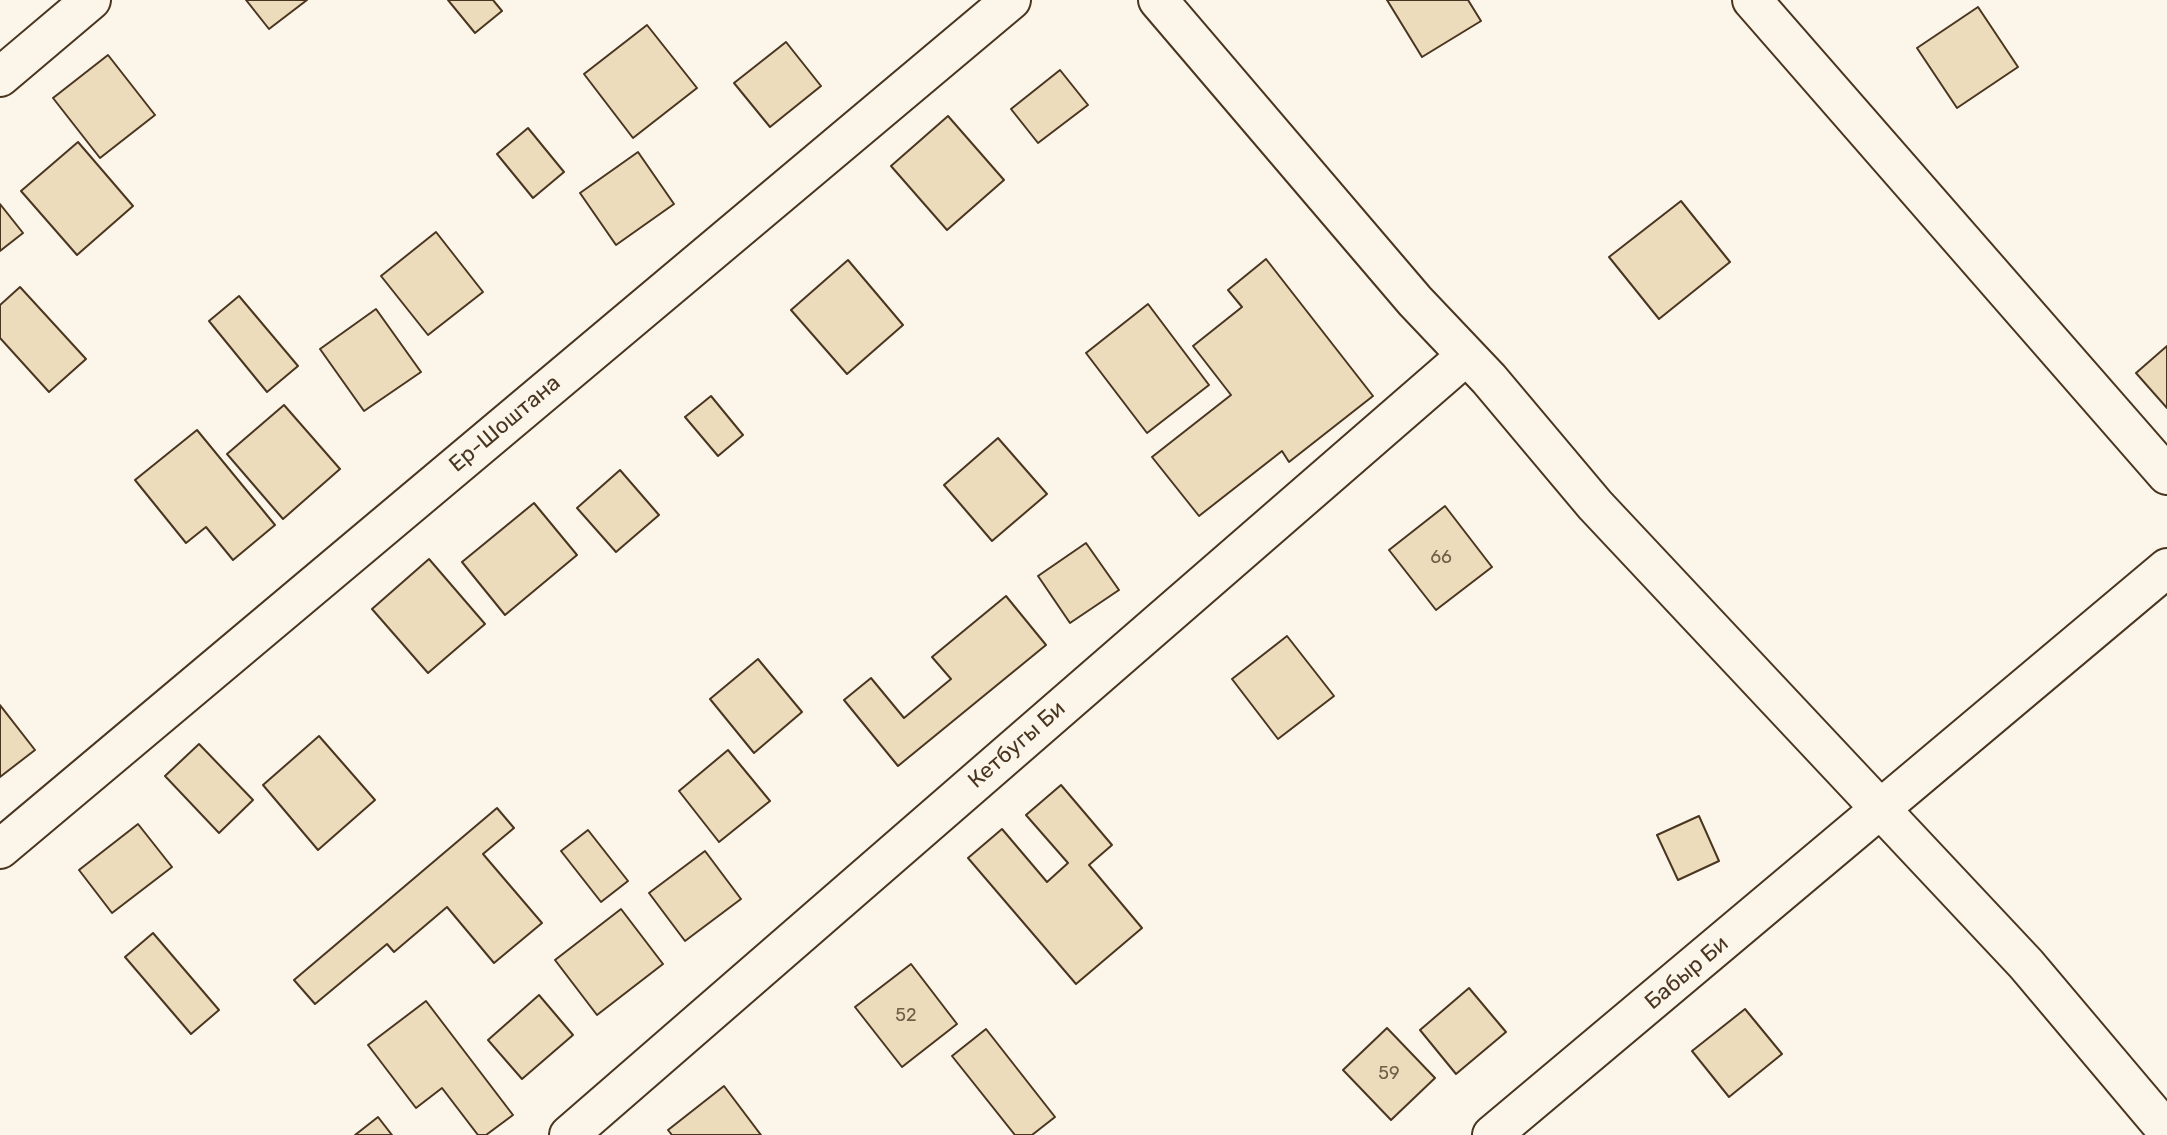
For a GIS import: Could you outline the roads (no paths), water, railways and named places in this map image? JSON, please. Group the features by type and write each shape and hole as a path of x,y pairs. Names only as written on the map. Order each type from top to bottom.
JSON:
{"street":[{"path":"0,77 91,0"},
{"name":"Ер-Шоштана","path":"0,849 1011,0"},
{"path":"1158,0 1415,301 1595,505 2026,964 2167,1131"},
{"path":"1752,0 2167,475"},
{"name":"Кетбугы Би","path":"569,1135 1466,356"},
{"name":"Бабыр Би","path":"1492,1135 2167,568"}]}
